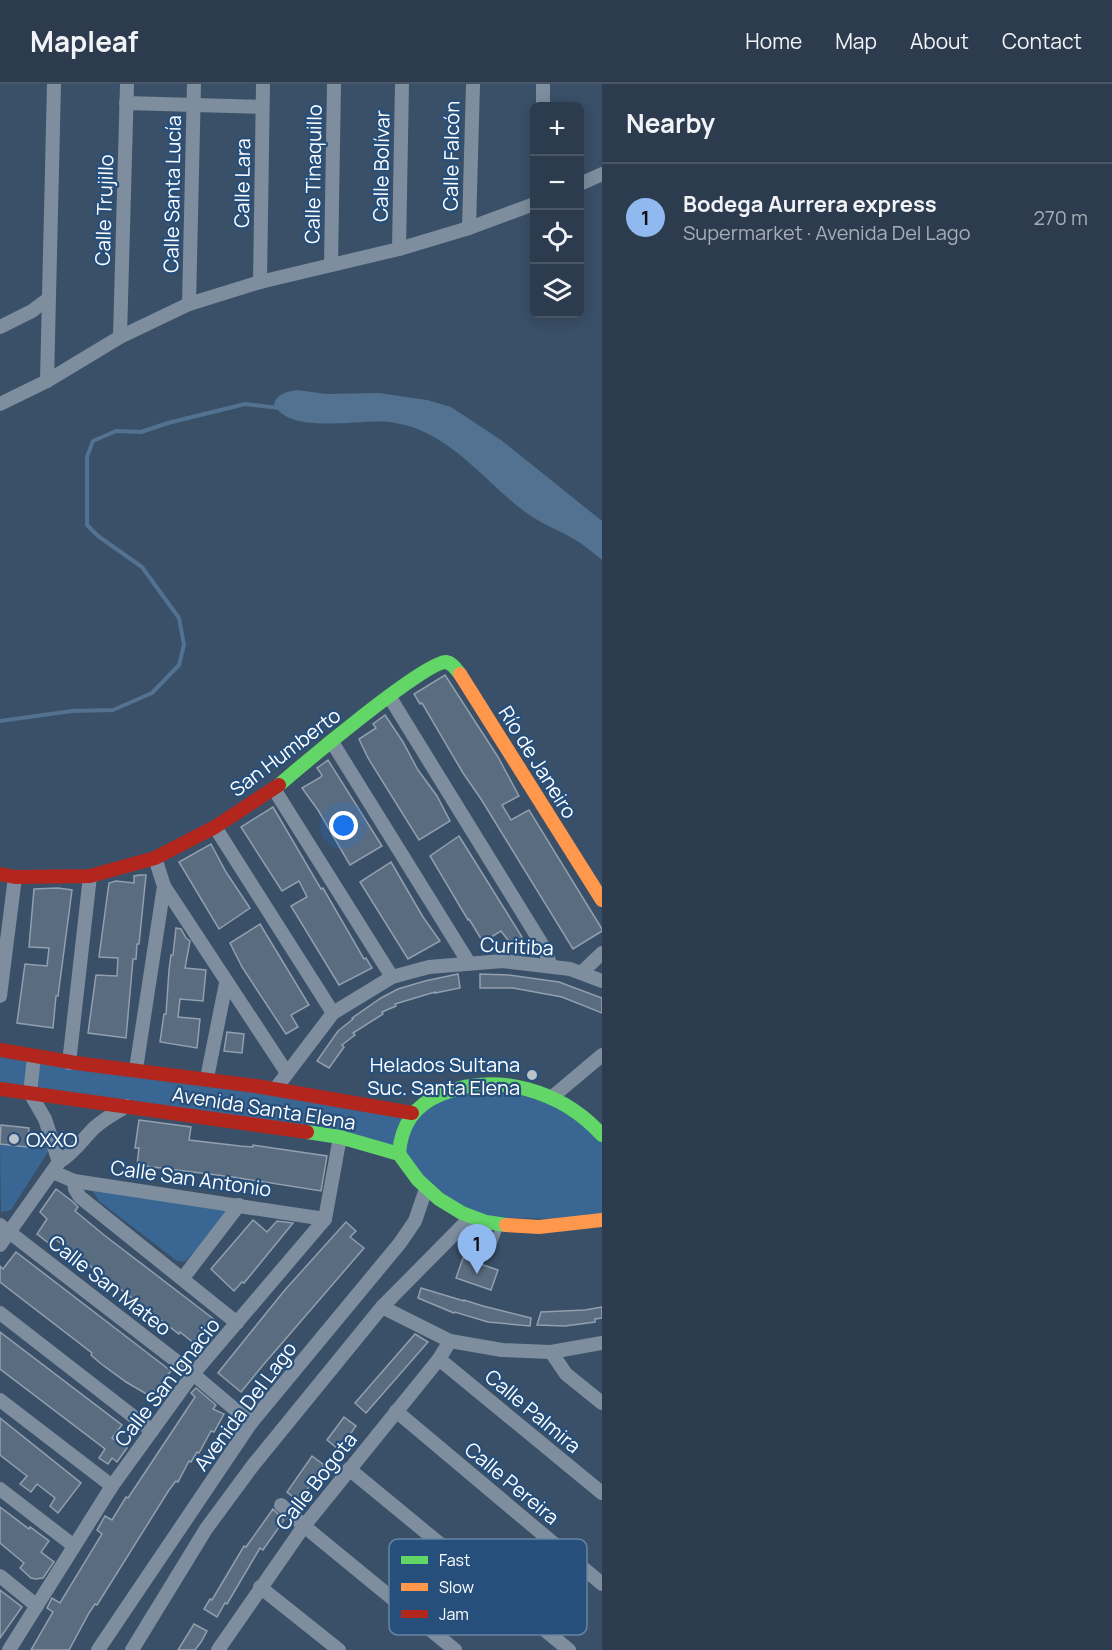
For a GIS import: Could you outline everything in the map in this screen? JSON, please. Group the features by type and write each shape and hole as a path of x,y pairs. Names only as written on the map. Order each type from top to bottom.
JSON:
{"street":[{"path":"47,381 54,84"},
{"name":"Calle Trujillo","path":"120,337 127,84"},
{"name":"Calle Santa Lucía","path":"189,304 194,84"},
{"name":"Calle Lara","path":"260,282 263,84"},
{"name":"Calle Tinaquillo","path":"331,265 334,84"},
{"name":"Calle Bolívar","path":"399,249 402,84"},
{"name":"Calle Falcón","path":"469,228 472,84"},
{"path":"543,84 543,102"},
{"path":"126,103 262,108"},
{"path":"584,182 602,174"},
{"path":"0,404 47,381 120,337 189,304 260,282 399,249 469,228 530,205"},
{"path":"0,327 32,311 48,299"},
{"name":"Río de Janeiro","path":"431,667 444,662 451,664 458,671 602,900"},
{"name":"San Humberto","path":"0,874 15,877 90,876 155,858 215,827 274,789 303,763 389,696 431,667"},
{"path":"389,696 543,945 551,966"},
{"path":"332,742 469,963"},
{"path":"274,789 392,977"},
{"path":"215,827 333,1013 276,1088"},
{"path":"155,858 164,886 287,1073"},
{"path":"69,1063 90,876"},
{"path":"0,996 15,877"},
{"path":"136,1069 164,886"},
{"path":"582,973 602,953"},
{"name":"Curitiba","path":"333,1013 392,977 429,967 503,961 551,966 582,973 602,981"},
{"path":"207,1078 226,983"},
{"name":"Avenida Santa Elena","path":"0,1050 69,1063 136,1069 276,1088 412,1113"},
{"path":"551,1098 602,1054"},
{"path":"34,1057 30,1093 45,1119 56,1167"},
{"path":"601,1131 581,1114 551,1098 527,1090 484,1084 441,1094 422,1103 412,1113 399,1139 399,1154 411,1173 448,1205 471,1218 515,1228 543,1228 601,1218"},
{"name":"Avenida Santa Elena","path":"0,1089 340,1137 399,1154"},
{"path":"0,1245 5,1228 56,1167 73,1153 93,1129 109,1116 127,1106"},
{"name":"Calle San Ignacio","path":"9,1650 112,1486 193,1374 325,1219 340,1137"},
{"name":"Calle San Antonio","path":"56,1167 74,1181 325,1219"},
{"path":"74,1181 75,1190 80,1197 237,1323"},
{"name":"Avenida Del Lago","path":"98,1650 251,1423 400,1243 415,1221 426,1188"},
{"path":"183,1278 238,1205"},
{"path":"132,1650 206,1529 303,1403 382,1307 471,1218"},
{"name":"Calle San Mateo","path":"5,1228 193,1374 251,1423"},
{"path":"382,1307 450,1341 502,1350 551,1352 602,1343"},
{"path":"0,1312 152,1431"},
{"name":"Calle Bogota","path":"221,1649 260,1587 303,1526 439,1359 450,1341"},
{"path":"551,1352 567,1374 602,1404"},
{"name":"Calle Palmira","path":"439,1359 602,1493"},
{"path":"283,1386 303,1403"},
{"path":"0,1401 112,1486"},
{"name":"Calle Pereira","path":"396,1411 548,1539"},
{"path":"349,1469 434,1539"},
{"path":"0,1489 74,1546"},
{"path":"281,1505 303,1526 389,1596"},
{"name":"Calle Pereira","path":"587,1571 602,1584"},
{"path":"0,1576 37,1606"},
{"path":"260,1587 339,1650"},
{"path":"437,1635 455,1650"},
{"path":"551,1635 569,1650"}],"lane":[{"path":"456,1232 465,1242 474,1247 488,1248 493,1244 500,1226"}],"shaded area":[{"path":"289,391 326,394 379,393 427,400 451,407 501,440 602,521 602,560 576,540 528,514 459,454 429,434 390,422 310,423 294,420 282,414 274,404 276,400"},
{"path":"0,1050 412,1113 441,1094 527,1090 602,1135 602,1220 471,1217 399,1154 0,1089"},
{"path":"0,1145 48,1148 48,1152 11,1210 1,1212"},
{"path":"92,1190 225,1205 227,1213 189,1258 184,1262 177,1261 99,1201"}],"building":[{"path":"445,675 498,757 519,796 502,805 511,820 529,810 602,929 573,949 422,703 420,704 414,694"},
{"path":"385,715 418,770 437,796 450,821 419,840 368,758 359,739 376,728 373,724"},
{"path":"328,760 382,846 350,865 318,810 302,788 321,777 317,768"},
{"path":"273,807 364,959 366,958 372,968 339,985 291,906 307,897 299,881 282,891 241,827"},
{"path":"459,836 522,937 511,944 501,931 483,942 430,856"},
{"path":"211,844 250,908 219,929 179,862"},
{"path":"391,862 440,941 408,959 360,882"},
{"path":"146,875 139,944 137,944 136,959 133,959 126,1038 88,1033 96,975 117,976 118,958 99,957 109,883 116,881 134,883 134,876"},
{"path":"34,889 72,890 53,1028 17,1023 25,964 47,966 49,948 29,947"},
{"path":"260,924 309,1005 291,1015 298,1027 286,1034 242,967 230,943"},
{"path":"176,928 181,929 190,941 185,968 206,970 203,1001 180,999 178,1017 200,1019 197,1048 160,1042 164,1014 166,1014 169,970"},
{"path":"458,974 460,988 435,992 395,1004 396,1006 382,1012 383,1014 353,1033 355,1035 342,1045 344,1047 329,1068 317,1061 338,1031 381,998 398,989"},
{"path":"480,974 509,975 559,982 602,998 602,1013 562,997 513,988 480,988"},
{"path":"227,1032 244,1034 242,1053 224,1051"},
{"path":"139,1120 191,1127 189,1140 240,1146 253,1147 253,1145 327,1156 321,1191 137,1165 139,1148 135,1148"},
{"name":"OXXO","path":"1,1125 29,1128 27,1147 0,1144"},
{"path":"56,1189 78,1207 75,1211 104,1235 215,1320 195,1344 55,1239 51,1245 37,1234 47,1219 40,1212"},
{"path":"253,1220 267,1232 277,1221 293,1223 244,1283 242,1282 234,1291 211,1269"},
{"path":"346,1222 356,1231 350,1237 364,1248 241,1392 218,1373 284,1291"},
{"path":"16,1252 171,1371 150,1396 100,1363 91,1355 92,1353 0,1282 0,1266 3,1269"},
{"path":"463,1258 498,1270 491,1290 456,1278"},
{"path":"421,1288 531,1318 530,1326 488,1322 454,1313 418,1298"},
{"path":"602,1307 602,1318 595,1319 595,1322 565,1326 537,1325 541,1312"},
{"path":"0,1332 122,1425 112,1438 127,1448 117,1462 112,1458 108,1464 99,1458 105,1449 0,1369"},
{"path":"415,1334 428,1342 366,1413 355,1403"},
{"path":"196,1388 216,1405 213,1409 224,1414 214,1432 211,1431 199,1453 197,1452 191,1462 189,1461 178,1482 176,1481 169,1490 97,1605 95,1604 89,1613 69,1650 31,1650 53,1612 47,1608 52,1598 60,1603 102,1534 97,1530 105,1516 112,1520 126,1497 128,1498 195,1397 191,1393"},
{"path":"344,1417 356,1426 339,1450 327,1440"},
{"path":"0,1418 81,1483 58,1513 50,1506 55,1498 37,1484 31,1492 20,1484 27,1476 0,1455"},
{"path":"312,1456 324,1465 299,1502 287,1492"},
{"path":"0,1507 49,1541 41,1552 54,1562 43,1578 31,1578 20,1568 24,1563 0,1543"},
{"path":"273,1509 284,1520 263,1550 260,1548 217,1617 204,1609 210,1599 212,1600 244,1546 246,1547"},
{"path":"0,1590 22,1607 0,1638"},
{"path":"194,1624 207,1631 201,1642 195,1650 178,1650"}],"waterway":[{"path":"0,721 72,711 113,710 152,693 179,665 184,645 179,618 142,567 98,536 87,525 87,457 93,441 116,431 141,432 245,404 279,408"}],"traffic: fast":[{"path":"279,785 363,716 414,678 446,662 460,674"},
{"path":"399,1154 406,1125 417,1110 432,1099 463,1087 506,1085 528,1089 568,1107 602,1135"},
{"path":"307,1132 340,1137 399,1154 418,1180 439,1199 462,1213 486,1222 506,1225"}],"traffic: slow":[{"path":"460,674 602,900"},
{"path":"506,1225 539,1227 602,1220"}],"traffic: jam":[{"path":"0,874 15,877 90,876 155,858 215,827 279,785"},
{"path":"0,1050 76,1063 256,1086 412,1113"},
{"path":"0,1089 307,1132"}],"place":[{"name":"Helados Sultana Suc. Santa Elena","path":"532,1075"},
{"name":"OXXO","path":"14,1139"},
{"name":"Bodega Aurrera express","path":"477,1274"}]}
